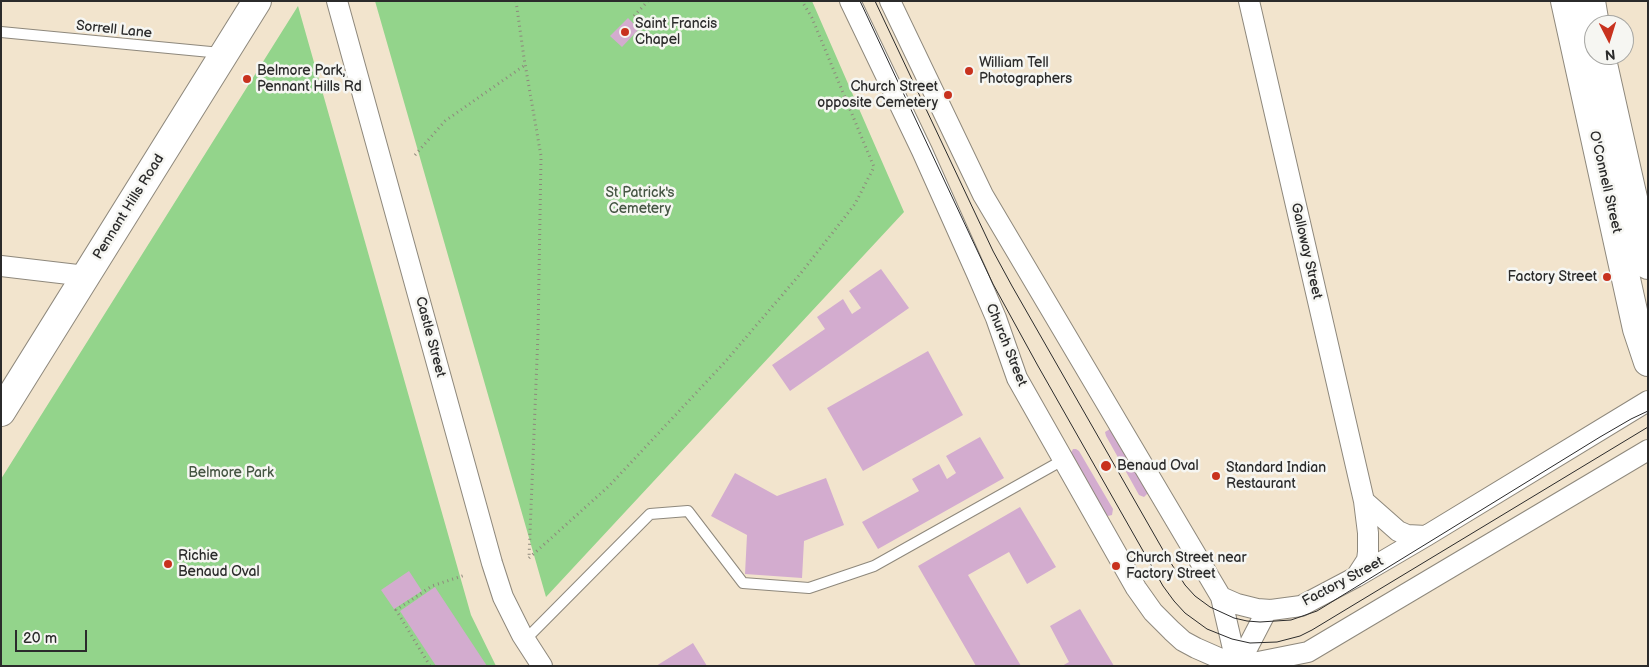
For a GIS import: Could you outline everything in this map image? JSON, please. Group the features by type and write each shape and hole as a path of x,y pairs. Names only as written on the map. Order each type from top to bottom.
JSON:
{"main road":[{"name":"Pennant Hills Road","path":"1,412 257,1"},
{"name":"O'Connell Street","path":"1565,1 1637,329 1648,362"},
{"path":"1591,1 1594,15"},
{"name":"O'Connell Street","path":"1603,65 1648,265"}],"street":[{"name":"Castle Street","path":"337,1 492,563 503,597 525,640 542,666"},
{"name":"Church Street","path":"850,1 922,151 977,274 996,318 1017,378 1136,588 1153,612 1183,641 1238,666"},
{"path":"890,1 983,195 1221,597 1238,666"},
{"name":"Galloway Street","path":"1248,1 1364,501 1368,552 1366,560 1356,577"},
{"path":"1,266 86,276"},
{"name":"Factory Street","path":"1271,610 1301,606 1356,577 1648,401"},
{"path":"1238,666 1308,652 1648,450"},
{"path":"1364,501 1398,531 1407,536 1426,536"},
{"path":"1221,597 1237,604 1271,610"},
{"path":"1238,666 1263,616 1271,610"}],"lane":[{"name":"Sorrell Lane","path":"1,32 224,53"},
{"path":"525,640 650,514 688,511 743,583 809,588 874,566 1063,460"}],"path":[{"path":"516,1 541,156 538,334 532,504 528,558 609,486 725,362 801,273 855,204 874,167 812,18 802,1"},
{"path":"634,16 648,1"},
{"path":"415,155 445,121 525,64"},
{"path":"430,666 396,610 432,586 465,576"}],"green space":[{"name":"St Patrick's Cemetery","path":"375,1 812,1 904,212 546,597"},
{"name":"Belmore Park","path":"298,6 471,615 496,666 1,666 1,479"}],"building":[{"name":"Saint Francis Chapel","path":"628,18 639,29 622,47 610,36"},
{"path":"881,269 909,308 790,391 772,365 825,329 817,317 843,299 852,314 861,308 849,291"},
{"path":"928,351 963,415 863,471 827,408"},
{"path":"1110,429 1148,491 1144,497 1139,495 1106,436 1105,432"},
{"path":"980,437 1004,478 878,549 862,522 919,491 912,479 939,464 947,479 956,473 946,456"},
{"path":"1073,449 1079,451 1113,509 1112,515 1108,516 1105,514 1071,453"},
{"path":"735,473 777,496 826,478 844,525 804,541 802,578 745,574 747,535 711,516"},
{"path":"1020,507 1056,567 1027,584 1009,552 968,575 1021,666 976,666 918,566"},
{"path":"409,571 422,591 394,609 381,590"},
{"path":"435,587 487,666 436,666 400,611"},
{"path":"1080,609 1114,666 1062,666 1069,662 1050,626"},
{"path":"693,643 707,666 656,666"}],"tram line":[{"path":"860,1 993,284 1038,366 1163,586 1185,613 1207,629 1232,639 1250,643 1277,642 1300,636 1648,427"},
{"path":"875,1 993,251 1012,286 1167,557 1185,585 1195,596 1210,607 1234,618 1260,622 1291,620 1317,611 1600,437 1648,411"}],"place":[{"name":"Saint Francis Chapel","path":"625,32"},
{"name":"William Tell Photographers","path":"969,71"},
{"name":"Belmore Park, Pennant Hills Rd","path":"247,79"},
{"name":"Church Street opposite Cemetery","path":"948,95"},
{"name":"Factory Street","path":"1607,277"},
{"name":"Benaud Oval","path":"1106,466"},
{"name":"Standard Indian Restaurant","path":"1216,476"},
{"name":"Richie Benaud Oval","path":"168,564"},
{"name":"Church Street near Factory Street","path":"1116,566"}]}
